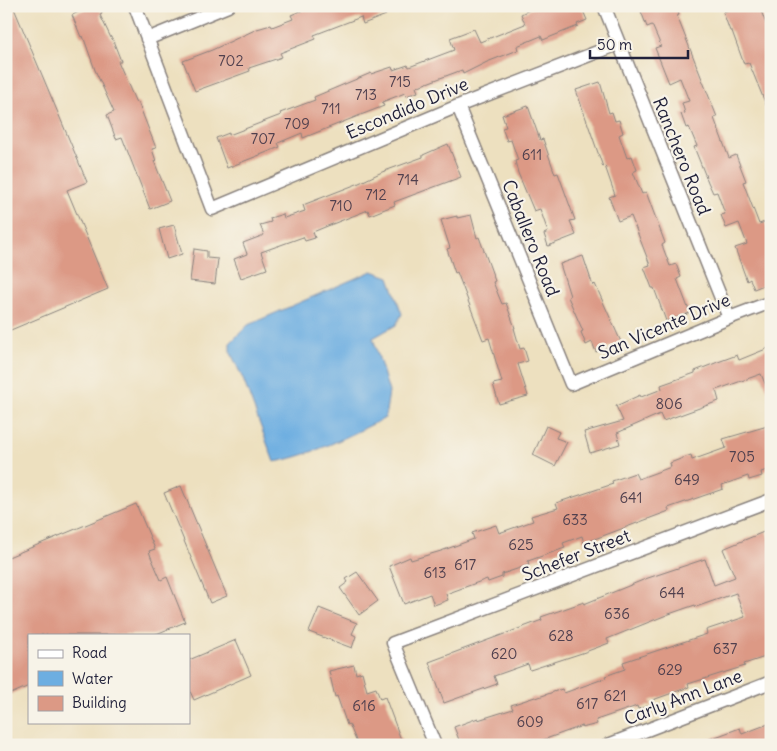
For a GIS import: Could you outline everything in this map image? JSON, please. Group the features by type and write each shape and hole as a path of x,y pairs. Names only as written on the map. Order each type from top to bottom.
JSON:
{"street":[{"path":"135,6 147,39 228,6"},
{"name":"Ranchero Road","path":"604,6 729,318"},
{"name":"Escondido Drive","path":"147,39 212,209 458,106 618,44"},
{"name":"Caballero Road","path":"458,106 571,384"},
{"name":"San Vicente Drive","path":"571,384 771,302"},
{"name":"Schefer Street","path":"435,745 393,643 771,500"},
{"name":"Carly Ann Lane","path":"608,745 771,682"}],"water":[{"path":"372,271 389,277 402,314 396,325 373,338 389,392 385,418 316,450 274,462 243,379 230,351 230,343 248,325"}],"building":[{"path":"6,6 13,6 87,182 67,190 108,289 6,332"},
{"path":"92,6 99,6 102,14 100,15 121,61 118,61 136,103 138,102 156,148 152,149 156,161 154,161 170,201 150,209 122,137 116,139 107,115 114,112 95,70 83,36 81,37 72,15"},
{"path":"313,6 387,7 384,9 386,15 363,24 361,17 314,35 316,39 280,53 282,57 249,68 250,71 195,91 183,61 257,29 271,25 272,27 293,19 291,15"},
{"path":"537,6 581,6 587,20 577,24 578,26 543,40 541,36 517,46 518,50 463,74 462,70 416,87 418,92 406,96 405,93 382,102 384,106 303,138 302,133 278,143 280,147 227,168 216,138 229,133 229,135 281,115 280,113 315,100 314,97 371,73 392,67 393,70 408,65 409,67 454,50 450,38 474,29 480,42 525,24 521,14"},
{"path":"639,6 676,6 679,15 677,16 717,117 714,118 729,158 736,155 746,181 743,182 759,224 765,222 771,237 771,247 767,249 771,258 771,282 754,289 750,279 747,281 735,248 747,244 739,223 726,228 721,215 725,214 717,192 713,193 694,147 697,146 689,127 686,128 681,114 685,113 682,103 689,101 680,78 669,83 655,48 661,46 652,25 647,27"},
{"path":"739,6 759,6 771,36 771,117 749,63 744,64 723,12"},
{"path":"600,82 609,113 612,112 615,121 619,120 623,133 619,135 627,158 632,156 637,170 633,172 642,194 646,192 665,243 662,245 670,266 676,264 681,277 677,279 690,313 666,321 644,267 650,265 631,216 618,221 609,197 615,195 576,90"},
{"path":"528,106 540,140 543,139 555,174 558,173 575,220 570,221 576,235 548,246 544,234 548,232 540,209 534,211 518,173 515,161 518,160 511,140 507,141 502,128 506,127 502,115"},
{"path":"448,144 461,177 394,202 395,205 370,215 368,210 313,232 315,238 305,241 303,237 261,252 267,269 241,278 234,259 247,254 243,243 264,235 260,225 271,222 270,218 283,214 284,218 305,211 303,205 423,157 423,155"},
{"path":"471,215 477,238 479,237 495,281 493,282 502,304 506,303 520,349 524,348 528,361 518,364 528,396 499,404 493,384 502,382 489,338 483,340 457,272 455,273 447,249 450,248 441,220"},
{"path":"174,225 182,254 167,259 159,229"},
{"path":"194,249 207,251 207,258 218,259 215,284 190,281"},
{"path":"583,256 593,286 595,284 621,342 596,352 592,342 586,345 581,332 583,331 568,297 570,296 560,264"},
{"path":"771,347 771,398 761,374 716,390 719,401 663,421 660,414 617,433 620,444 590,453 584,432 623,421 616,406 640,395 641,397 662,389 661,385 695,373 695,371 718,362 737,355 739,360"},
{"path":"771,425 771,469 761,472 762,476 749,480 748,476 722,485 723,489 668,508 669,511 584,543 582,536 563,543 565,548 528,561 529,565 502,574 502,577 488,582 487,579 446,594 448,600 434,605 430,594 404,604 389,566 410,557 411,560 474,539 472,533 496,525 499,533 533,521 531,516 558,508 556,503 613,484 612,481 635,473 638,479 671,467 670,463 691,455 692,460 726,448 723,439"},
{"path":"546,426 559,432 556,438 567,442 555,466 533,455"},
{"path":"181,486 227,596 210,603 164,493"},
{"path":"136,504 155,549 149,551 151,557 161,580 167,577 185,622 156,634 28,634 28,686 6,696 6,558"},
{"path":"766,531 771,544 771,655 744,664 745,666 688,684 689,687 650,701 652,705 638,709 637,706 596,720 597,724 582,728 582,726 540,741 541,745 461,745 454,727 478,718 478,720 513,709 511,705 535,697 562,689 564,693 606,678 605,676 625,669 623,662 707,634 706,630 745,617 736,593 669,614 607,639 609,643 585,652 530,670 528,664 494,676 497,684 444,703 429,662 542,620 541,617 584,602 584,604 648,578 705,559 714,585 735,577 723,549"},
{"path":"357,572 378,601 359,615 340,588 348,582 346,579"},
{"path":"319,608 357,623 352,634 356,636 352,648 309,632"},
{"path":"236,640 251,675 194,700 190,691 190,660"},
{"path":"354,665 356,674 362,672 367,691 376,688 380,699 385,697 403,745 358,745 349,724 347,725 337,696 335,697 329,671"},
{"path":"771,723 771,745 699,745 699,743 740,728 742,734"}]}
